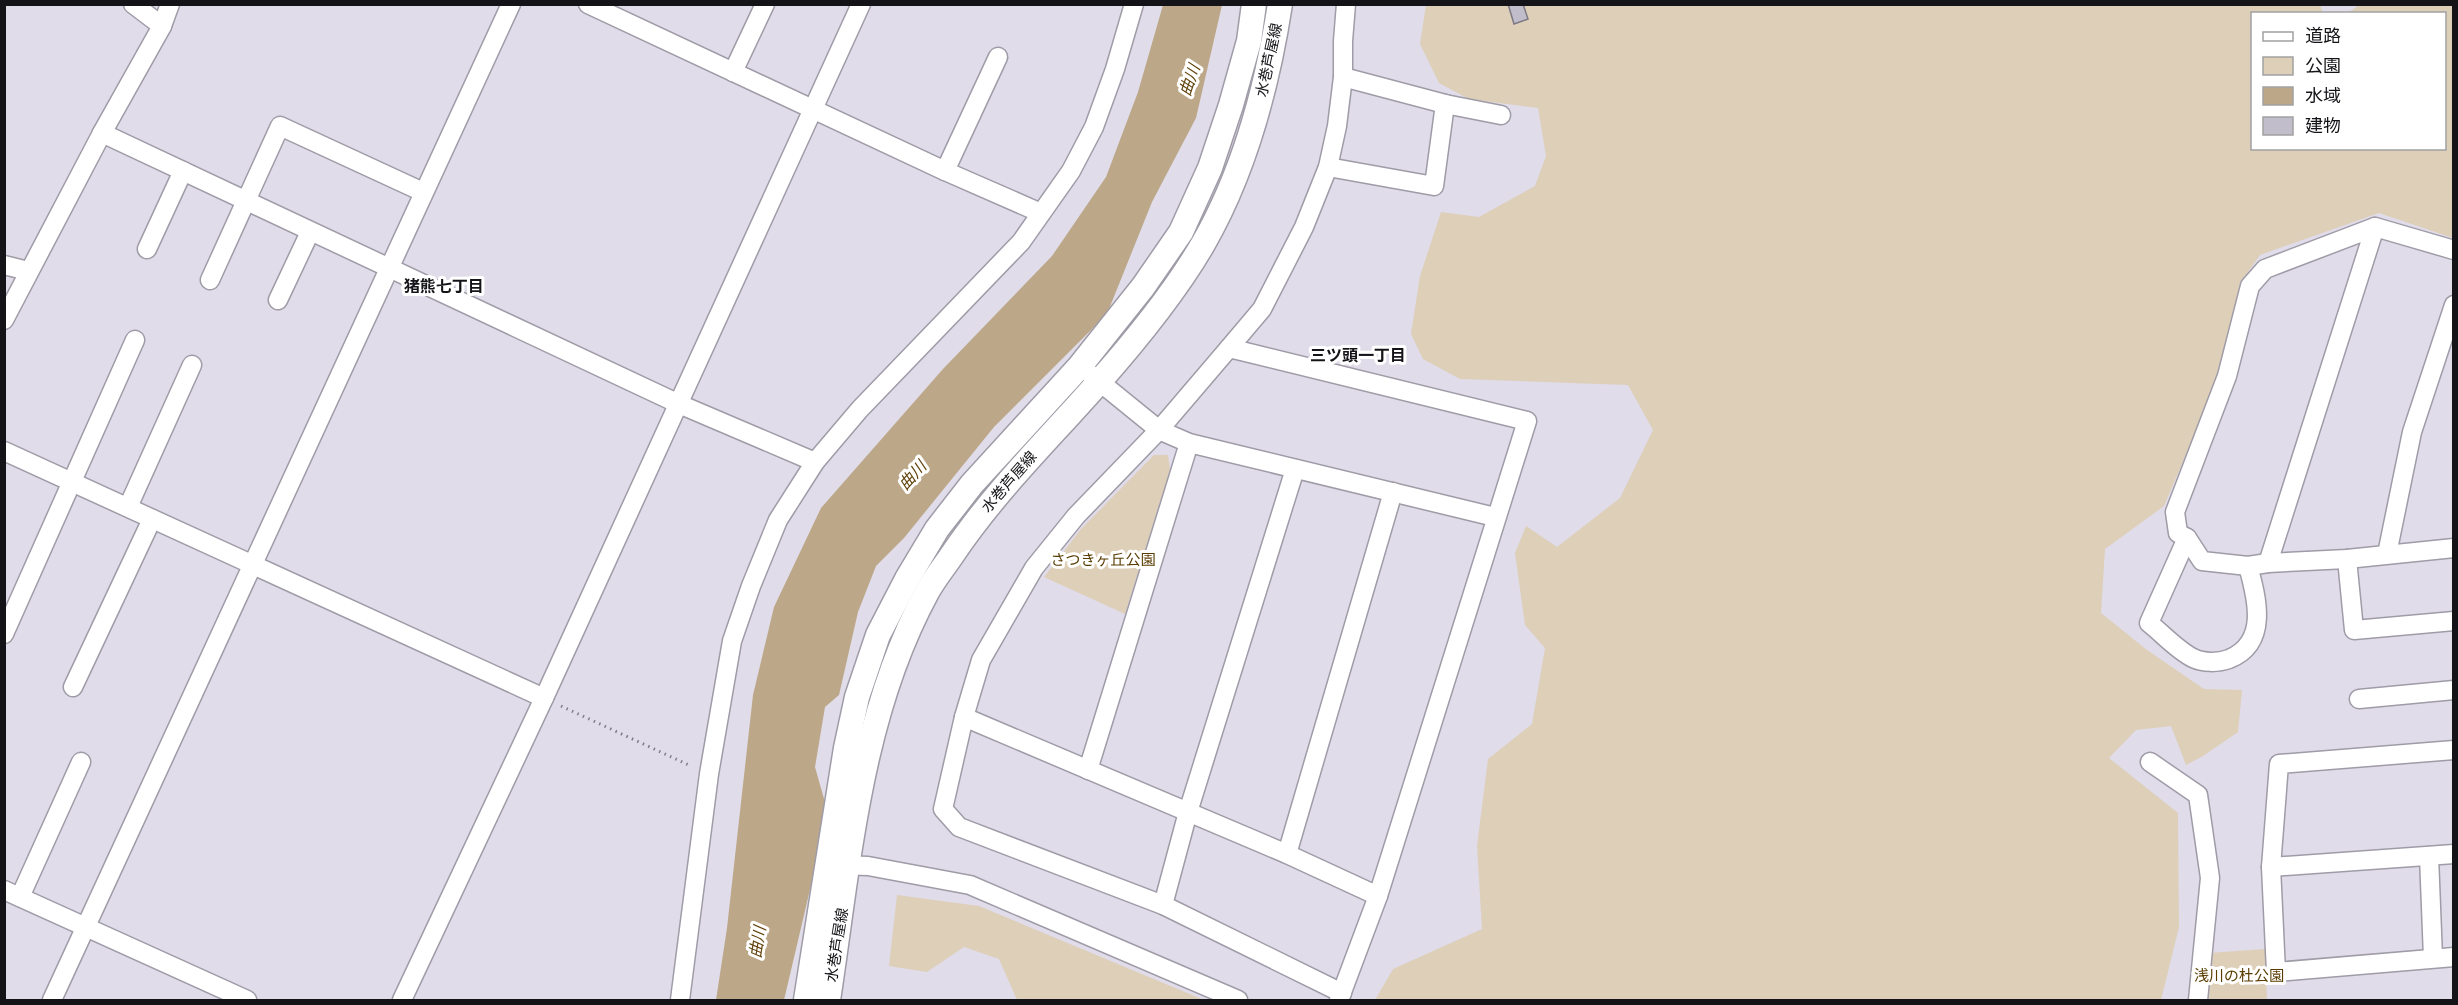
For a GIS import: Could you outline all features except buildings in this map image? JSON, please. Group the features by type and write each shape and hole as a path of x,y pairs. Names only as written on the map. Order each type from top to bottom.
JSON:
{"main road":[{"name":"水巻芦屋線","path":"828,1000 848,737 856,697 878,635 907,579 937,529 972,484 1080,366 1143,287 1181,232 1210,168 1232,105 1249,41 1254,4"},
{"name":"水巻芦屋線","path":"806,1000 879,707 927,591 990,501 1099,382 1165,303 1203,243 1231,187 1258,112 1273,49 1280,4"}],"street":[{"path":"133,4 162,26"},
{"path":"4,320 102,133 162,26 170,4"},
{"path":"52,1000 511,4"},
{"path":"588,4 609,9 733,72 1041,213"},
{"path":"733,72 765,4"},
{"path":"402,1000 544,698 861,4"},
{"path":"680,1000 709,774 732,641 778,520 815,462 860,409 1021,242 1071,171 1094,127 1128,30 1134,4"},
{"path":"1229,348 1527,421 1378,896 1341,997 1163,905 959,827 943,808 964,717 981,660 1034,568 1077,516 1159,430 1262,309 1304,226 1328,167 1337,126 1343,77 1346,4"},
{"path":"945,171 998,57"},
{"path":"1343,77 1445,104 1501,114"},
{"path":"1328,167 1434,186 1445,104"},
{"path":"210,280 280,126 423,192"},
{"path":"102,133 679,404 815,462"},
{"path":"147,249 183,171"},
{"path":"2268,563 2375,227"},
{"path":"2454,250 2375,227 2265,269 2250,286 2227,376 2175,512 2178,533 2187,538 2202,561 2248,566 2454,548"},
{"path":"278,300 310,232"},
{"path":"4,266 28,271"},
{"path":"2387,554 2412,432 2454,305"},
{"path":"4,634 135,340"},
{"path":"128,507 192,365"},
{"path":"1080,366 1159,430 1189,443 1495,518"},
{"path":"1088,770 1189,443"},
{"path":"4,451 544,698"},
{"path":"1163,905 1188,812 1295,469"},
{"path":"1287,854 1393,492"},
{"path":"73,687 152,519"},
{"path":"2187,538 2149,623 2194,659 2218,662 2236,656 2252,641 2258,619 2258,600 2248,566"},
{"path":"2347,559 2354,630 2454,621"},
{"path":"2359,699 2454,690"},
{"path":"964,717 1287,854 1378,896"},
{"path":"2454,750 2279,764 2271,867 2276,972 2454,957"},
{"path":"81,762 12,894 247,1000"},
{"path":"2150,762 2198,795 2210,878 2198,1000"},
{"path":"2271,867 2454,854"},
{"path":"2428,856 2433,958"},
{"path":"839,865 868,866 970,885 1238,1000"}],"path":[{"path":"544,698 709,774"}],"green space":[{"path":"1426,5 2320,5 2323,12 2251,12 2251,150 2446,150 2446,12 2349,12 2359,5 2453,5 2453,238 2379,213 2260,255 2240,283 2220,375 2164,506 2105,549 2101,613 2147,650 2204,689 2242,690 2238,732 2186,765 2171,726 2136,730 2109,758 2178,813 2179,927 2161,1000 1375,1000 1393,969 1482,929 1477,846 1488,759 1532,724 1545,648 1525,625 1515,553 1526,526 1557,547 1620,498 1653,430 1628,385 1460,379 1423,359 1411,334 1420,276 1441,212 1479,217 1535,186 1546,156 1538,108 1469,99 1439,83 1420,44"},
{"name":"さつきヶ丘公園","path":"1154,455 1168,455 1170,470 1125,614 1044,577 1081,529"},
{"path":"897,895 979,906 1204,1000 1017,1000 999,959 964,947 927,972 889,966"},
{"name":"浅川の杜公園","path":"2265,949 2267,1000 2205,1000 2209,953"}],"water":[{"name":"曲川","path":"1163,5 1222,5 1196,118 1152,202 1107,314 994,427 904,538 876,566 858,612 839,695 825,707 815,767 828,813 784,1000 716,1000 727,928 753,695 774,607 821,508 943,369 1052,256 1106,177 1138,92"}],"district":[{"name":"猪熊七丁目","path":"444,286"},
{"name":"三ツ頭一丁目","path":"1358,355"}]}
